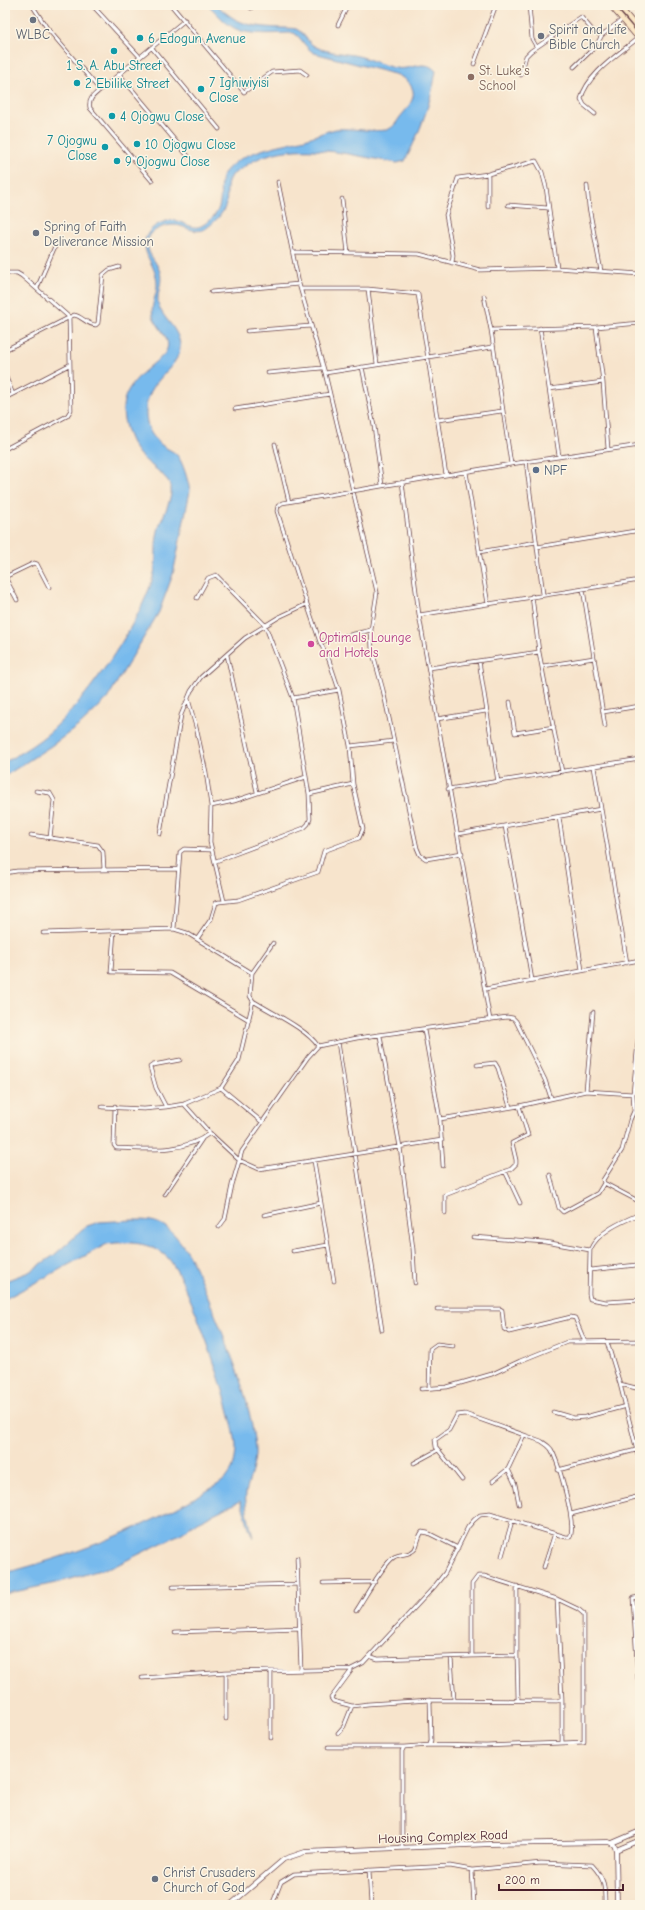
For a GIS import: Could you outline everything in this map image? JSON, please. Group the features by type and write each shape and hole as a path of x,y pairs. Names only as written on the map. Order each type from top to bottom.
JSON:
{"main road":[{"path":"610,5 639,39"},
{"path":"619,5 640,31"}],"street":[{"path":"32,5 48,28 100,90"},
{"path":"92,5 139,56"},
{"path":"171,5 244,92 272,72 300,70 307,75"},
{"path":"338,26 348,5"},
{"path":"474,64 496,5"},
{"path":"529,5 532,39 536,46"},
{"path":"521,75 526,56 536,46 580,17 594,32 602,35"},
{"path":"152,181 90,108 90,98 139,56 152,48 185,20"},
{"path":"574,67 596,46 602,35 622,20"},
{"path":"595,114 584,105 581,99 583,89 595,74 639,39"},
{"path":"152,48 220,128"},
{"path":"119,74 188,156"},
{"path":"452,263 453,255 446,215 458,178 488,174 536,161 542,172 546,187 557,268"},
{"path":"488,174 488,207"},
{"path":"278,182 300,284 322,368 325,374 377,592 371,630 372,650 394,741 417,848 420,855 426,859 462,853"},
{"path":"587,186 600,271"},
{"path":"342,199 348,253"},
{"path":"508,205 548,208"},
{"path":"640,208 640,222"},
{"path":"36,288 56,244"},
{"path":"294,252 419,254 480,270 557,268 640,274"},
{"path":"5,350 69,317 76,315 93,325 98,323 103,276 108,270 119,267"},
{"path":"5,273 12,272 22,276 69,317 70,414 5,449"},
{"path":"211,292 300,284"},
{"path":"302,289 368,289 418,294 446,475"},
{"path":"368,289 377,364"},
{"path":"484,296 491,330 492,347 511,464"},
{"path":"491,330 596,327 640,323"},
{"path":"247,331 311,326"},
{"path":"596,327 603,382 608,449"},
{"path":"540,328 559,456"},
{"path":"325,374 377,364 492,347"},
{"path":"5,398 69,365"},
{"path":"362,367 374,426 382,485"},
{"path":"268,373 322,368"},
{"path":"5,375 13,394"},
{"path":"549,389 603,382"},
{"path":"236,409 330,394"},
{"path":"438,420 502,411"},
{"path":"275,444 289,502"},
{"path":"197,939 211,918 216,904 224,901 238,900 318,872 324,851 359,838 363,830 353,784 350,746 339,690 307,604 277,511 278,506 282,503 352,490 526,461 640,445"},
{"path":"526,461 543,594"},
{"path":"466,472 488,604"},
{"path":"402,482 419,615 448,789 462,853 490,1020"},
{"path":"537,547 635,531"},
{"path":"479,552 536,542"},
{"path":"17,600 5,577 34,563 37,564 49,587"},
{"path":"197,598 208,578 216,575 265,625 293,698 306,777 310,819 304,828 216,861"},
{"path":"419,615 543,594 640,580"},
{"path":"583,589 605,726"},
{"path":"5,595 12,590"},
{"path":"532,596 539,652 562,772"},
{"path":"160,834 181,715 188,699 201,677 245,638 265,625 307,604"},
{"path":"320,642 371,630"},
{"path":"429,668 539,652"},
{"path":"227,655 257,792"},
{"path":"542,666 594,658"},
{"path":"479,661 498,782"},
{"path":"293,698 339,690"},
{"path":"188,699 204,764 210,806 209,833 224,901"},
{"path":"510,702 515,733 554,727"},
{"path":"603,712 640,706"},
{"path":"437,719 486,711"},
{"path":"350,746 394,741"},
{"path":"448,789 640,759"},
{"path":"594,767 627,962"},
{"path":"210,806 234,801 257,792 306,777"},
{"path":"308,794 353,784"},
{"path":"36,791 50,793 54,800 50,838"},
{"path":"458,834 602,810"},
{"path":"559,817 582,970"},
{"path":"505,826 532,980"},
{"path":"31,835 98,845 103,852 104,870"},
{"path":"174,929 180,852 184,849 212,850"},
{"path":"5,873 17,871 178,869"},
{"path":"43,932 174,929 187,933 252,973"},
{"path":"114,931 111,972 170,973 249,1020"},
{"path":"273,943 252,973 250,996 253,1001 313,1038 318,1046"},
{"path":"485,989 640,960"},
{"path":"102,1107 115,1106 144,1109 166,1107 184,1104 221,1088 239,1060 253,1001"},
{"path":"586,1091 593,1012"},
{"path":"219,1227 225,1219 242,1151 308,1057 318,1046 507,1017 513,1018 516,1021 545,1080 551,1098"},
{"path":"550,1175 559,1208 563,1212 598,1193 604,1183 603,1180 622,1150 634,1111 633,1094 640,1020"},
{"path":"424,1030 440,1119 443,1166"},
{"path":"380,1036 400,1147 414,1255 415,1283"},
{"path":"338,1042 382,1330"},
{"path":"166,1107 156,1088 150,1067 153,1065 180,1060"},
{"path":"477,1065 495,1063 498,1068 510,1107"},
{"path":"221,1088 262,1122"},
{"path":"440,1119 519,1106 586,1091 633,1094"},
{"path":"184,1104 210,1133 239,1160 259,1169 442,1140"},
{"path":"115,1106 114,1145 116,1148 171,1150 203,1138 210,1133"},
{"path":"445,1213 445,1195 505,1171 516,1164 512,1143 526,1138 528,1135 519,1106"},
{"path":"634,1111 640,1112"},
{"path":"165,1194 203,1138"},
{"path":"314,1161 334,1281"},
{"path":"505,1171 520,1203"},
{"path":"604,1183 640,1202"},
{"path":"264,1215 321,1203"},
{"path":"640,1214 622,1221 600,1237 592,1245 590,1250 589,1294 590,1299 606,1302 640,1300"},
{"path":"473,1237 545,1242 586,1251 590,1250"},
{"path":"293,1251 328,1245"},
{"path":"590,1270 637,1265"},
{"path":"437,1309 500,1309 502,1310 504,1329 509,1332 571,1317 575,1318 585,1342"},
{"path":"421,1389 447,1387 492,1374 567,1342 640,1341"},
{"path":"607,1342 620,1384 640,1462"},
{"path":"429,1388 430,1350 437,1344 453,1346"},
{"path":"620,1384 640,1389"},
{"path":"552,1412 574,1418 584,1417 626,1406"},
{"path":"142,1678 226,1672 351,1669 363,1663 434,1587 445,1573 468,1526 480,1515 490,1514 570,1536 572,1528 571,1514 558,1470 549,1446 541,1441 460,1413 457,1415 448,1430 435,1440 438,1450 462,1480"},
{"path":"493,1481 508,1469 524,1435"},
{"path":"414,1463 438,1450"},
{"path":"558,1470 636,1450"},
{"path":"508,1469 515,1484 519,1504"},
{"path":"571,1514 640,1496"},
{"path":"502,1556 512,1521"},
{"path":"356,1611 375,1582 395,1556 410,1553 415,1549 422,1532 428,1533 458,1548"},
{"path":"544,1567 555,1533"},
{"path":"297,1558 301,1670"},
{"path":"328,1746 486,1746 584,1742 584,1614 578,1609 557,1599 484,1576 478,1576 472,1584 472,1656"},
{"path":"323,1583 375,1582"},
{"path":"173,1588 298,1584"},
{"path":"517,1586 518,1699"},
{"path":"640,1597 633,1598 638,1678 640,1678"},
{"path":"557,1599 562,1699 562,1743"},
{"path":"175,1632 300,1628"},
{"path":"369,1656 378,1659 517,1655"},
{"path":"451,1657 454,1700"},
{"path":"351,1669 331,1700 352,1706 430,1700 518,1699 557,1701 562,1699"},
{"path":"226,1672 226,1719"},
{"path":"270,1738 271,1672"},
{"path":"430,1700 430,1745"},
{"path":"338,1733 346,1721 352,1706"},
{"path":"402,1847 402,1752 404,1747"},
{"path":"617,1905 616,1850 612,1843 640,1831"},
{"path":"616,1850 640,1840"},
{"name":"Housing Complex Road","path":"230,1905 284,1859 294,1855 318,1851 490,1844 612,1843"},
{"path":"273,1904 281,1882 294,1874 450,1866 472,1870 541,1863 592,1865 602,1876 605,1888 606,1905"},
{"path":"369,1870 371,1905"},
{"path":"472,1870 474,1905"}],"water":[{"path":"208,5 217,5 224,12 238,21 252,25 296,29 302,33 310,43 326,51 358,56 396,68 427,65 436,71 428,106 405,161 397,163 319,150 280,152 262,157 245,166 230,177 225,207 218,218 208,227 201,231 196,231 177,225 169,225 152,233 148,239 147,244 149,253 158,267 161,276 158,302 162,313 177,335 180,348 178,356 173,364 153,387 148,397 146,408 149,429 155,439 179,457 185,471 190,491 173,574 159,612 107,699 81,724 51,746 5,776 5,762 36,743 56,727 90,688 122,642 146,596 153,577 156,560 157,537 169,503 171,487 167,479 142,458 136,450 128,434 123,411 125,396 132,384 163,355 168,345 152,312 157,289 157,279 146,252 146,236 157,225 167,221 172,220 193,227 200,227 212,218 220,205 222,178 225,172 232,165 241,159 262,150 336,129 374,131 387,130 395,125 412,100 413,90 405,80 398,75 314,53 294,33 249,33 236,29 221,18"},
{"path":"146,1220 159,1223 175,1235 182,1244 194,1264 239,1376 253,1430 255,1449 252,1471 246,1493 247,1510 253,1538 240,1501 197,1522 182,1533 117,1565 60,1582 5,1594 5,1573 55,1559 104,1541 153,1520 218,1484 228,1476 233,1466 236,1447 234,1431 209,1348 198,1318 176,1270 167,1257 161,1252 154,1248 139,1244 107,1244 5,1299 5,1281 29,1272 53,1256 87,1226 99,1222"}],"place":[{"name":"WLBC","path":"33,20"},
{"name":"Spirit and Life Bible Church","path":"541,36"},
{"name":"6 Edogun Avenue","path":"140,38"},
{"name":"1 S. A. Abu Street","path":"114,51"},
{"name":"St. Luke's School","path":"471,77"},
{"name":"2 Ebilike Street","path":"77,83"},
{"name":"7 Ighiwiyisi Close","path":"201,89"},
{"name":"4 Ojogwu Close","path":"112,116"},
{"name":"10 Ojogwu Close","path":"137,144"},
{"name":"7 Ojogwu Close","path":"105,147"},
{"name":"9 Ojogwu Close","path":"117,161"},
{"name":"Spring of Faith Deliverance Mission","path":"36,233"},
{"name":"NPF","path":"536,470"},
{"name":"Optimals Lounge and Hotels","path":"311,644"},
{"name":"Christ Crusaders Church of God","path":"155,1879"}]}
